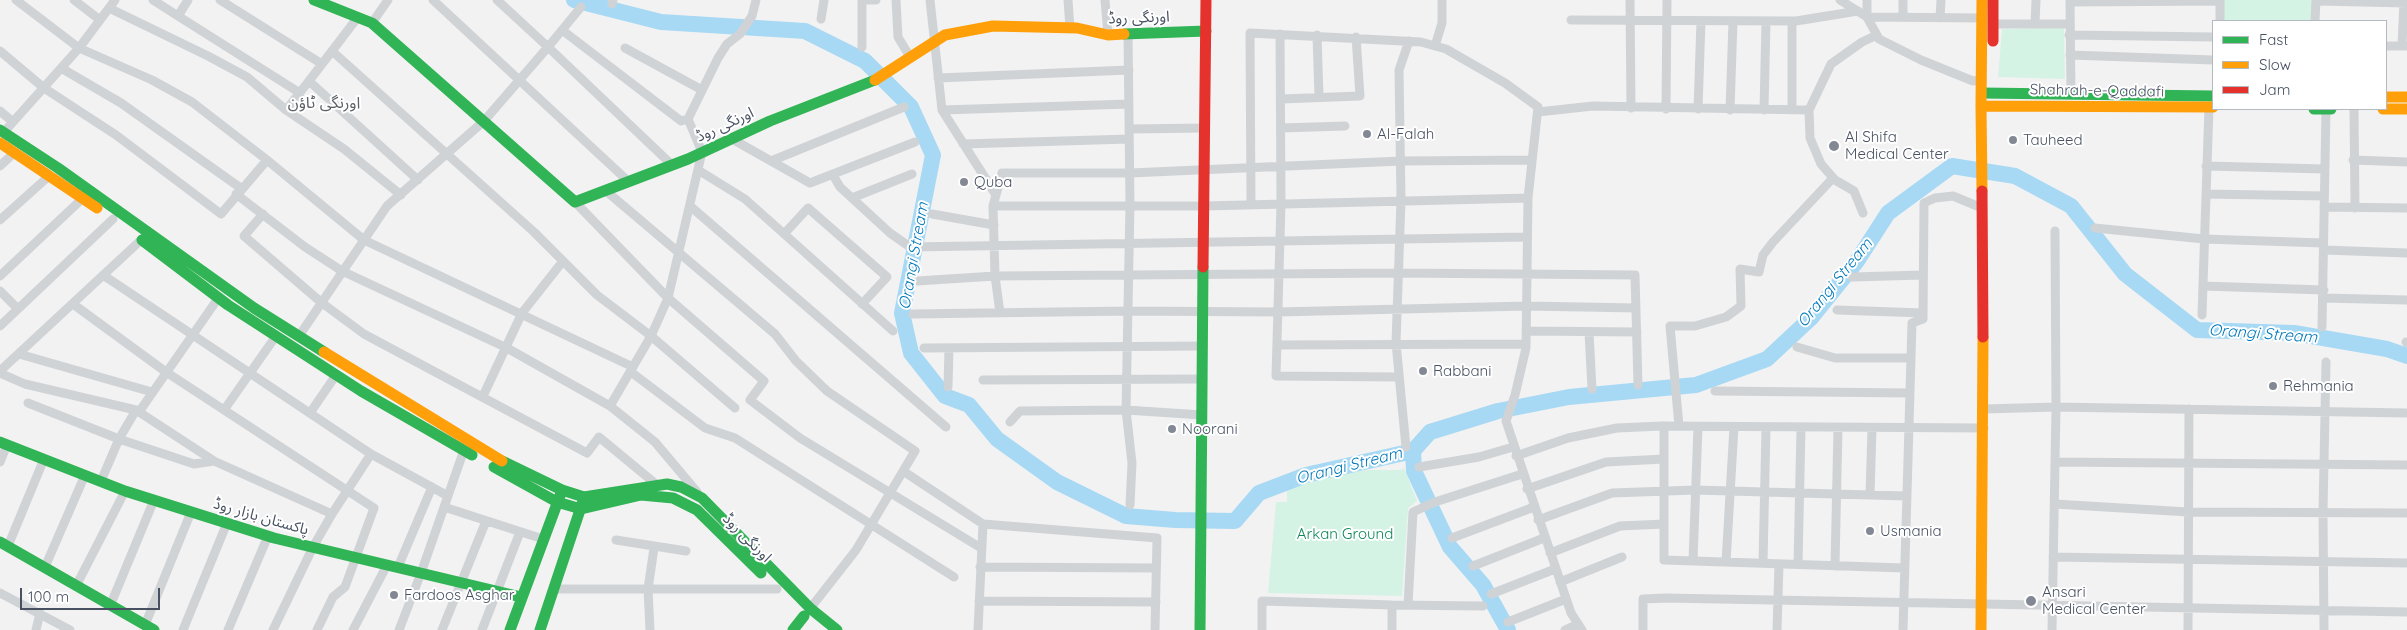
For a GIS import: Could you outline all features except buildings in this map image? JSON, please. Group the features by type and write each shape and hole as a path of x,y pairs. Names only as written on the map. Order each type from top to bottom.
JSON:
{"main road":[{"path":"314,0 372,23 575,202"},
{"path":"1200,630 1199,537 1204,311 1206,0"},
{"path":"1982,0 1982,80 1987,100"},
{"path":"1981,630 1984,428 1981,211 1982,119 1987,100 1993,0"},
{"name":"اورنگی روڈ","path":"575,202 672,165 770,121 868,84 945,35 992,26 1070,28 1108,36 1206,30"},
{"name":"Shahrah-e-Qaddafi","path":"1987,100 2071,94 2212,96"},
{"path":"2387,97 2407,97"},
{"name":"Shahrah-e-Qaddafi","path":"1987,100 2211,107"},
{"path":"2387,109 2407,109"},
{"path":"1,135 14,153 113,219 218,297 336,375 557,502 581,508"},
{"path":"1,135 58,168 254,308 492,456 562,490 584,497 667,484 681,487 702,498 807,612 837,630"},
{"name":"پاکستان بازار روڈ","path":"4,444 124,491 268,536 521,597"},
{"path":"510,630 562,490"},
{"name":"اورنگی روڈ","path":"581,508 641,496 656,495 672,498 698,510 777,589 807,612 820,630"},
{"path":"540,630 584,497"},
{"path":"4,544 150,628"},
{"path":"793,630 807,612"}],"street":[{"path":"16,0 79,48 152,80 192,102 267,160 364,240 522,313 632,370 705,428 735,438 954,578"},
{"path":"74,0 100,20"},
{"path":"1,135 79,48 115,0"},
{"path":"153,0 300,93"},
{"path":"178,16 188,0"},
{"path":"220,0 322,64"},
{"path":"372,23 388,0"},
{"path":"433,0 629,182"},
{"path":"497,0 672,165"},
{"path":"562,30 681,121 688,119 727,44 743,29 752,16 756,0"},
{"path":"821,19 824,0"},
{"path":"862,47 862,0 876,0"},
{"path":"896,0 898,36 910,57"},
{"path":"930,0 942,110 996,195"},
{"path":"1068,0 1070,28"},
{"path":"1105,0 1108,36"},
{"path":"1435,46 1442,23 1442,0"},
{"path":"1630,0 1630,108"},
{"path":"1666,109 1667,0"},
{"path":"1840,0 1867,17 1879,39 1921,60 1973,81 1982,80"},
{"path":"1867,0 1867,17"},
{"path":"1903,0 1903,18"},
{"path":"1940,18 1941,0"},
{"path":"2036,0 2036,24"},
{"path":"2071,94 2070,1 2220,1 2220,20"},
{"path":"2315,20 2316,1 2405,2 2405,46 2387,46"},
{"path":"299,336 387,206 448,155 484,121 581,7"},
{"path":"109,8 247,77 286,110 344,149 400,195"},
{"path":"1571,20 1792,21 1858,11"},
{"path":"286,110 358,17"},
{"path":"1867,17 1982,18"},
{"path":"1698,109 1701,21"},
{"path":"1730,110 1733,21"},
{"path":"1764,110 1766,21"},
{"path":"1792,21 1792,110"},
{"path":"1993,24 2069,24"},
{"path":"1251,205 1250,33 1356,37 1409,41 1435,46 1446,49 1505,83 1538,107 1528,198 1526,344 1515,395 1506,421 1514,451 1544,538 1566,599 1580,627 1565,630"},
{"path":"1128,34 1130,204 1126,410 1132,463 1130,505"},
{"path":"1280,34 1281,204 1276,376 1398,377"},
{"path":"1862,214 1854,191 1833,178 1821,164 1810,138 1809,110 1831,64 1862,42 1877,35"},
{"path":"2069,35 2212,37"},
{"path":"1317,36 1318,97"},
{"path":"1281,99 1360,96 1356,37"},
{"path":"1406,446 1396,343 1401,200 1398,70 1409,41"},
{"path":"625,48 702,90"},
{"path":"0,51 44,88 116,135 221,214 267,160"},
{"path":"332,51 448,155 597,295 651,336 735,408"},
{"path":"2070,55 2212,60"},
{"path":"61,68 121,103 239,191 263,214 305,248 342,271 507,348 610,406 655,442 702,498"},
{"path":"938,78 1129,70"},
{"path":"310,81 418,180"},
{"path":"942,110 1129,104"},
{"path":"770,161 904,106"},
{"path":"1538,112 1593,106 1666,109 1809,110"},
{"path":"2202,315 2206,166 2211,107"},
{"path":"2322,327 2326,110"},
{"path":"2354,110 2353,160 2356,208"},
{"path":"0,111 13,122"},
{"path":"610,406 651,336 668,298 702,152 688,119"},
{"path":"1281,128 1345,126"},
{"path":"1129,129 1205,128"},
{"path":"732,139 810,184 915,142"},
{"path":"963,144 1129,139"},
{"path":"0,166 14,153"},
{"path":"1000,313 995,276 993,206 1002,174 1130,173 1401,161 1531,160"},
{"path":"2353,160 2407,162"},
{"path":"2206,166 2325,169"},
{"path":"698,170 745,200 893,331"},
{"path":"833,174 840,187 890,233 910,247 995,244 1399,241 1527,237"},
{"path":"852,198 912,174"},
{"path":"0,220 49,176"},
{"path":"1679,426 1670,326 1695,326 1726,316 1742,306 1740,269 1759,272 1764,255 1773,242 1833,178"},
{"path":"606,191 679,255 775,334 796,362 827,391 915,451 856,550 807,612"},
{"path":"2206,194 2324,196"},
{"path":"1903,630 1902,603 1912,323 1923,319 1924,203 1935,198 1953,196 1981,211"},
{"path":"0,276 83,198"},
{"path":"993,206 1130,204 1204,206 1528,198"},
{"path":"575,202 668,298 764,381 750,400 800,438 980,548"},
{"path":"690,206 946,427"},
{"path":"2324,207 2407,208"},
{"path":"784,234 808,208 887,277 862,304"},
{"path":"263,214 244,236 322,303 364,334 587,453 598,437 672,498"},
{"path":"932,214 994,225"},
{"path":"0,326 113,219"},
{"path":"2095,228 2204,239 2407,253"},
{"path":"2052,630 2056,407 2055,231"},
{"path":"141,240 0,372 25,384 138,411 214,461 332,514"},
{"path":"483,396 522,313 563,261"},
{"path":"917,281 995,276 1204,276 1398,273 1635,275 1638,385"},
{"path":"103,275 371,454 448,496"},
{"path":"1852,277 1923,275"},
{"path":"2203,286 2407,300"},
{"path":"0,291 18,309"},
{"path":"101,481 119,439 218,297"},
{"path":"73,304 166,372 374,508 345,587 333,597 317,630"},
{"path":"913,314 1128,311 1278,312 1527,306 1636,308"},
{"path":"1837,310 1923,313"},
{"path":"1526,331 1637,332"},
{"path":"1589,332 1592,389"},
{"path":"224,410 276,336"},
{"path":"1277,345 1396,343 1526,344"},
{"path":"924,348 1203,346"},
{"path":"1797,346 1835,358 1911,358"},
{"path":"948,387 949,348"},
{"path":"19,354 152,392"},
{"path":"2324,630 2323,512 2326,362"},
{"path":"310,413 336,375"},
{"path":"983,380 1202,379"},
{"path":"1715,391 1910,393"},
{"path":"28,404 119,439 194,464 214,461"},
{"path":"1984,409 2056,407 2407,413"},
{"path":"2188,630 2189,409"},
{"path":"1010,422 1020,411 1126,410 1202,415"},
{"path":"1664,426 1664,560 1904,568"},
{"path":"1419,467 1514,451 1617,428 1679,426 1984,428"},
{"path":"1694,561 1698,427"},
{"path":"1726,562 1734,427"},
{"path":"1763,563 1766,428"},
{"path":"1798,564 1802,428"},
{"path":"1835,566 1838,428"},
{"path":"1870,495 1872,428"},
{"path":"0,462 4,444"},
{"path":"399,630 422,573 464,450"},
{"path":"273,630 313,547 371,454"},
{"path":"4,544 44,459"},
{"path":"1527,489 1606,462 1664,459"},
{"path":"2055,462 2407,465"},
{"path":"903,471 983,524 1157,538 1155,630"},
{"path":"1408,605 1413,512 1435,502 1522,474"},
{"path":"45,568 85,475"},
{"path":"353,630 392,566 432,487"},
{"path":"1538,520 1612,493 1695,490 1906,496"},
{"path":"76,586 124,491"},
{"path":"110,606 154,500"},
{"path":"2055,504 2188,512 2407,513"},
{"path":"444,507 543,539"},
{"path":"1452,538 1534,507"},
{"path":"150,628 191,512"},
{"path":"442,630 486,521"},
{"path":"184,630 227,523"},
{"path":"978,630 980,548 983,524"},
{"path":"1550,553 1620,526 1664,524"},
{"path":"482,630 520,532"},
{"path":"228,630 268,536"},
{"path":"1473,566 1544,538"},
{"path":"616,540 654,548 686,551"},
{"path":"650,630 648,589 654,548"},
{"path":"1560,582 1622,557"},
{"path":"2053,557 2407,563"},
{"path":"1777,630 1779,564"},
{"path":"980,567 1156,568"},
{"path":"1491,594 1556,569"},
{"path":"553,589 777,589"},
{"path":"0,593 70,630"},
{"path":"1508,622 1566,599"},
{"path":"1643,630 1643,599 2407,612"},
{"path":"979,601 1156,602"},
{"path":"1262,630 1262,601 1483,606"},
{"path":"1392,605 1392,630"},
{"path":"36,630 40,613"}],"green space":[{"path":"2220,0 2316,0 2314,20 2220,20"},
{"path":"2064,28 2065,79 1998,77 2002,29"},
{"name":"Arkan Ground","path":"1404,468 1417,501 1408,508 1402,596 1268,593 1276,502 1287,502 1287,490 1299,483 1342,473 1368,470 1400,470"}],"waterway":[{"name":"Orangi Stream","path":"574,0 661,22 805,31 865,61 911,107 933,155 902,313 911,353 945,396 969,405 997,439 1057,482 1126,516 1175,520 1235,521 1259,493 1306,475 1413,451 1430,432 1498,411 1569,397 1696,385 1767,359 1811,318 1857,261 1888,213 1952,166 2015,176 2071,206 2125,274 2197,330 2294,333 2387,349 2407,356"},
{"path":"1413,451 1414,471 1450,547 1483,585 1508,630"}],"traffic: fast":[{"path":"314,0 372,23 575,202 688,159 770,121 875,80"},
{"path":"1124,34 1206,31"},
{"path":"1982,93 2212,96"},
{"path":"0,130 58,168 254,308 324,352"},
{"path":"142,240 228,305 361,391 472,455"},
{"path":"1200,630 1203,267"},
{"path":"0,442 125,491 274,538 521,597"},
{"path":"502,461 562,490 584,497 667,484 681,487 702,498 811,609 837,630"},
{"path":"494,467 557,502 581,509 641,495 673,498 697,510 761,573"},
{"path":"510,630 561,493"},
{"path":"540,630 583,501"},
{"path":"0,542 154,630"},
{"path":"793,630 804,616"}],"traffic: slow":[{"path":"1982,0 1981,106 2212,107"},
{"path":"875,80 945,35 993,26 1077,28 1108,35 1124,34"},
{"path":"2387,97 2407,97"},
{"path":"1981,106 1982,191"},
{"path":"2387,109 2407,109"},
{"path":"0,143 97,208"},
{"path":"1981,630 1983,337"},
{"path":"324,352 502,461"}],"traffic: jam":[{"path":"1203,267 1206,0"},
{"path":"1993,0 1993,41"},
{"path":"1982,191 1983,337"}],"place":[{"name":"Al-Falah","path":"1367,134"},
{"name":"Tauheed","path":"2013,140"},
{"name":"Al Shifa Medical Center","path":"1834,146"},
{"name":"Quba","path":"964,182"},
{"name":"Rabbani","path":"1423,371"},
{"name":"Rehmania","path":"2273,386"},
{"name":"Noorani","path":"1172,429"},
{"name":"Usmania","path":"1870,531"},
{"name":"Fardoos Asghar","path":"394,595"},
{"name":"Ansari Medical Center","path":"2031,601"}],"district":[{"name":"اورنگی ٹاؤن","path":"324,103"}]}
